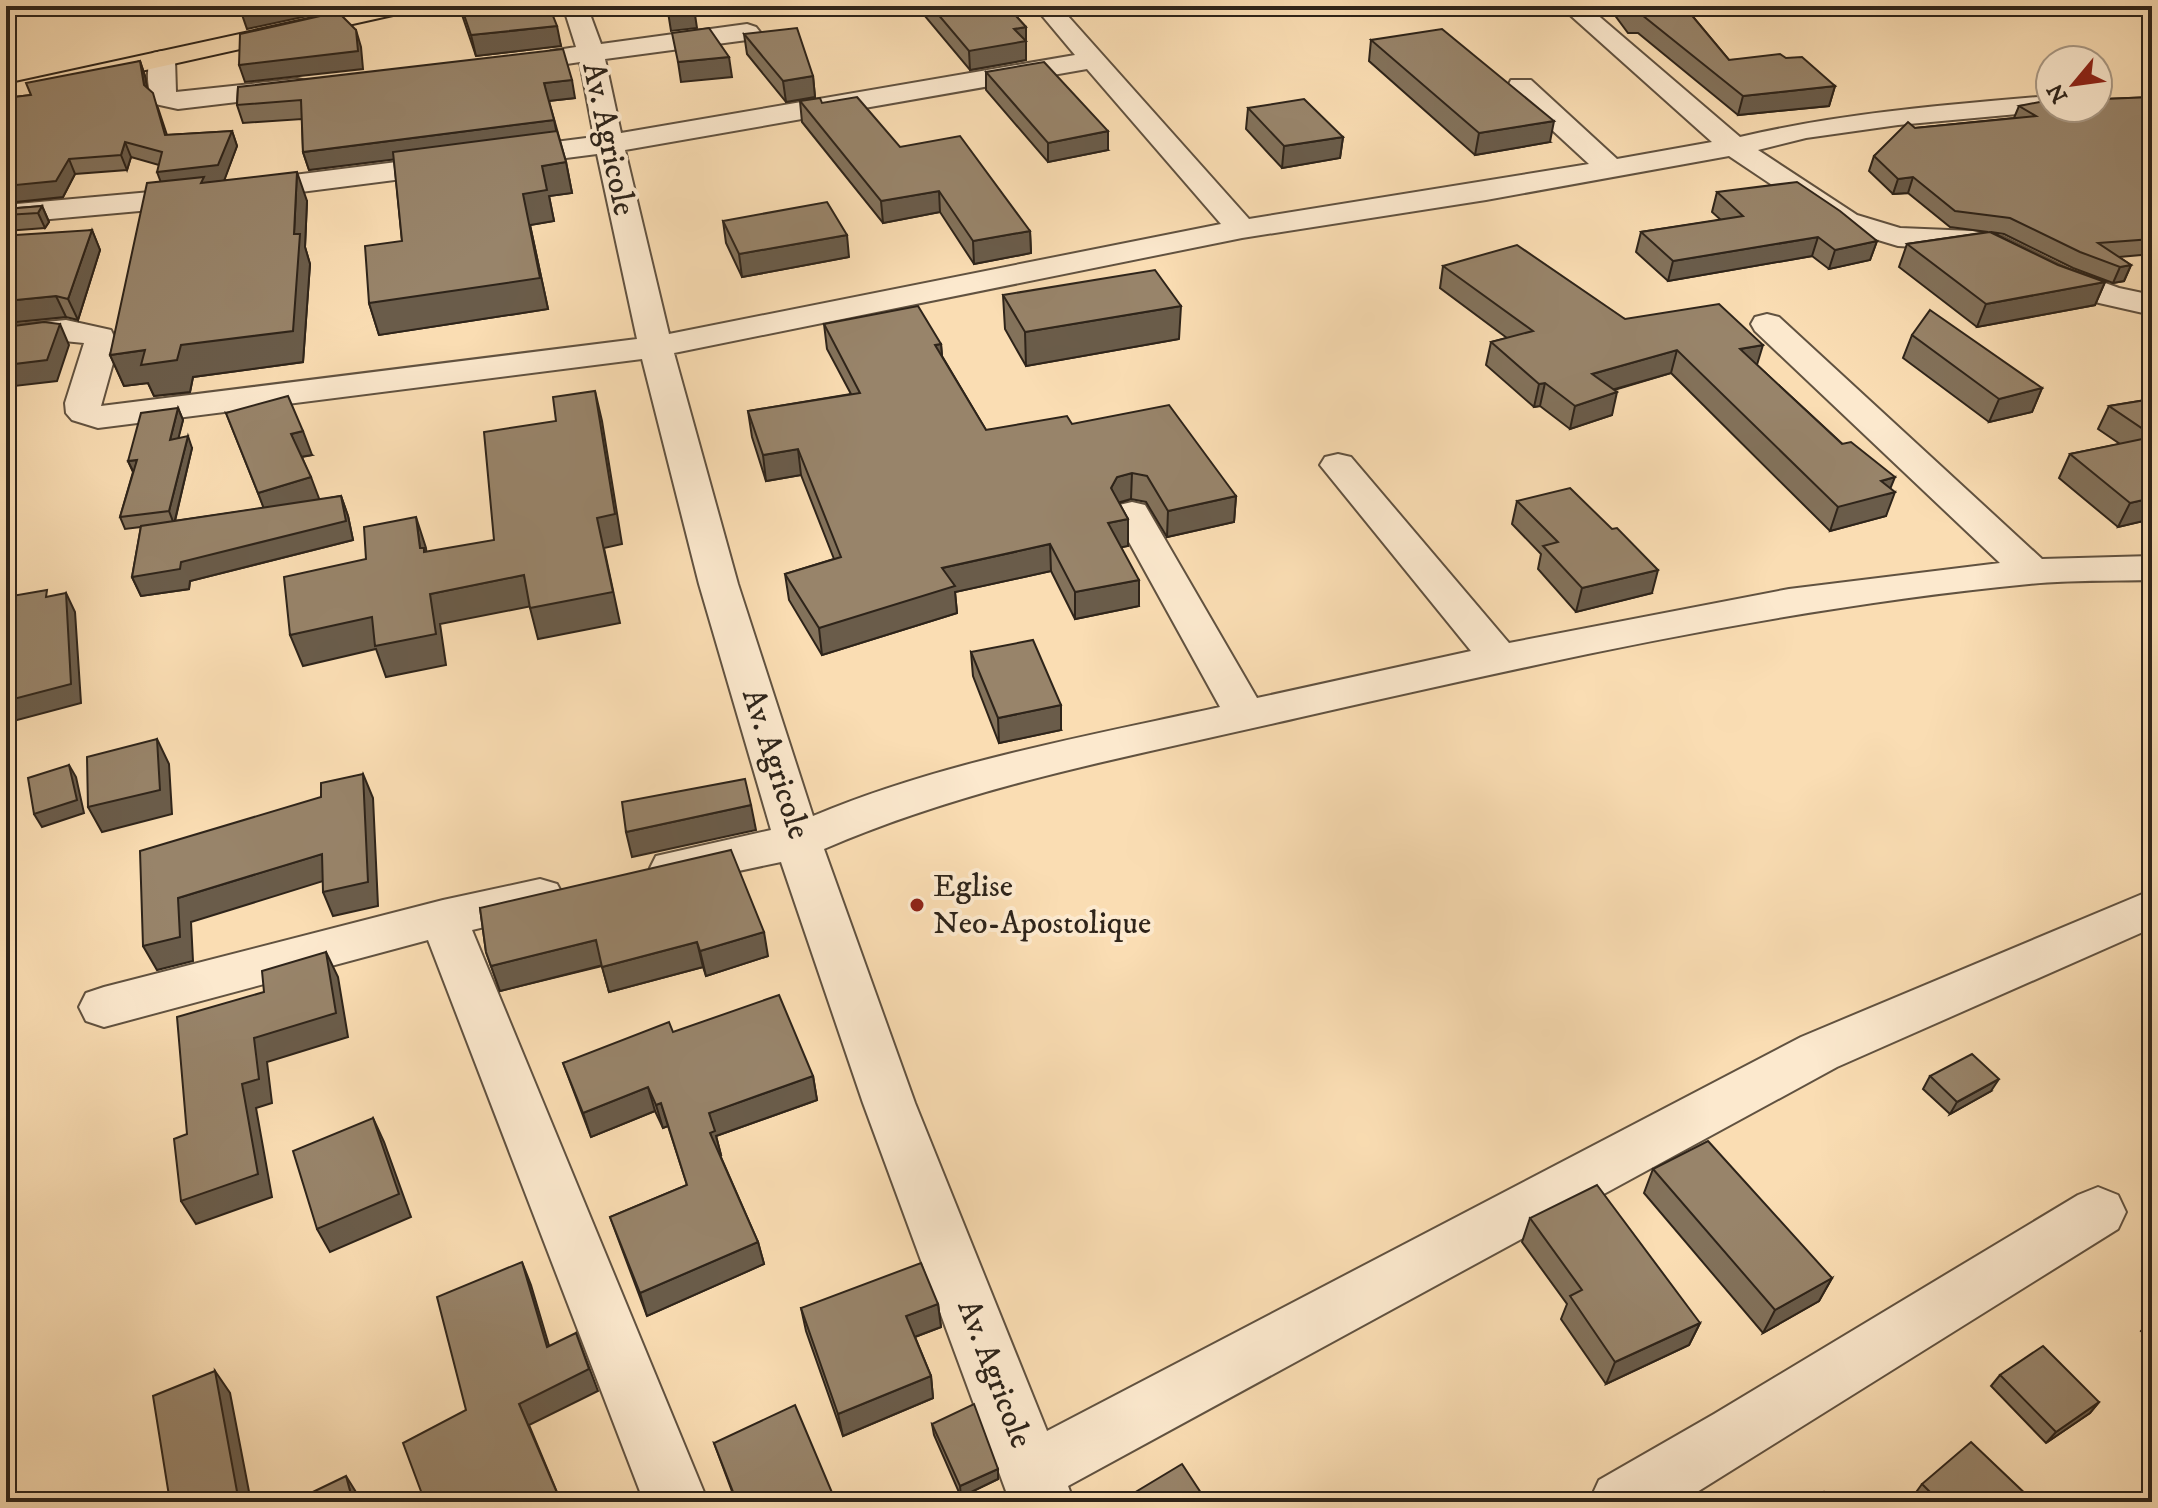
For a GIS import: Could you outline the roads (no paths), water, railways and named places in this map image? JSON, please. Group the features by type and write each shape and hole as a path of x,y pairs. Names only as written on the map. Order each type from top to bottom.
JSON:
{"main road":[{"path":"6,93 402,6"}],"street":[{"name":"Av. Agricole","path":"575,6 591,53 608,144 654,347 708,554 799,841 888,1102 1037,1487"},
{"path":"1046,6 1242,229"},
{"path":"1572,6 1734,147 1846,221 1898,237 1973,240 1992,244 2073,283 2110,296 2152,305"},
{"path":"527,61 747,32"},
{"path":"162,59 162,92 165,98 178,101 321,85"},
{"path":"6,214 184,198 608,144 1093,60"},
{"path":"1521,86 1611,169"},
{"path":"6,336 64,331 92,333 99,337 101,345 83,403 84,413 98,417 654,347 1242,229 1611,169 1734,147 1806,130 1882,119 2034,105"},
{"path":"1767,324 2032,571"},
{"path":"1338,465 1499,658"},
{"path":"1132,513 1245,714"},
{"path":"629,878 799,841 869,811 1000,771 1499,658 1789,602 2032,571 2152,568"},
{"path":"104,1007 443,918 582,888"},
{"path":"1037,1487 1819,1052 2152,908"},
{"path":"443,918 676,1502"},
{"path":"1621,1502 1736,1435 2098,1212"}],"place":[{"name":"Eglise Neo-Apostolique","path":"917,905"}]}
